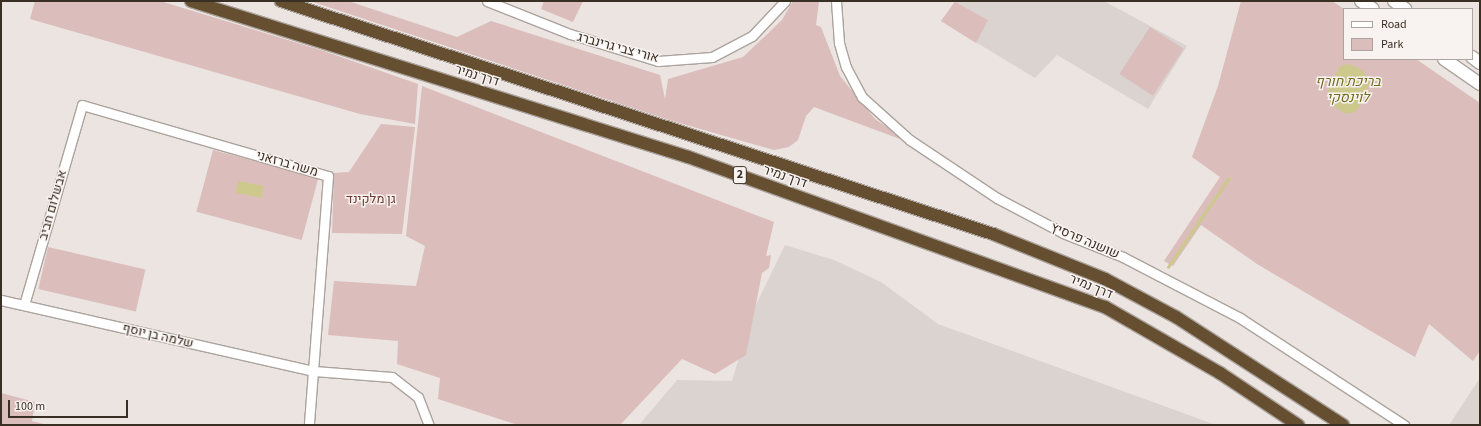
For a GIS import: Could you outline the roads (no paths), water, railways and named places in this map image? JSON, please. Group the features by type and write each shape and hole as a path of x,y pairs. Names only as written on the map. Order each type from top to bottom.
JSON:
{"highway":[{"name":"דרך נמיר","path":"191,1 688,157 1105,306 1214,369 1298,425"},
{"name":"דרך נמיר","path":"281,1 993,234 1105,279 1176,316 1343,425"}],"street":[{"name":"אורי צבי גרינברג","path":"487,1 570,34 658,61 712,57 752,36 785,1"},
{"name":"שושנה פרסיץ","path":"836,1 844,61 862,97 910,140 998,198 1063,233 1123,257 1240,318 1404,425"},
{"path":"1361,1 1371,8"},
{"path":"1394,1 1404,8"},
{"path":"1445,60 1480,84"},
{"name":"אבשלום חביב","path":"24,305 82,105"},
{"name":"משה ברזאני","path":"82,105 328,176 314,371"},
{"name":"שלמה בן יוסף","path":"1,300 314,371 392,377 418,397 429,425"},
{"path":"309,425 314,371"}],"water":[{"name":"בריכת חורף לוינסקי","path":"1349,64 1362,70 1370,81 1359,108 1353,113 1344,113 1330,104 1328,91 1340,66"},
{"path":"238,181 264,186 261,198 236,193"}],"waterway":[{"path":"1168,267 1228,179"}],"park label":[{"name":"גן מלקינד","path":"371,199"}]}
